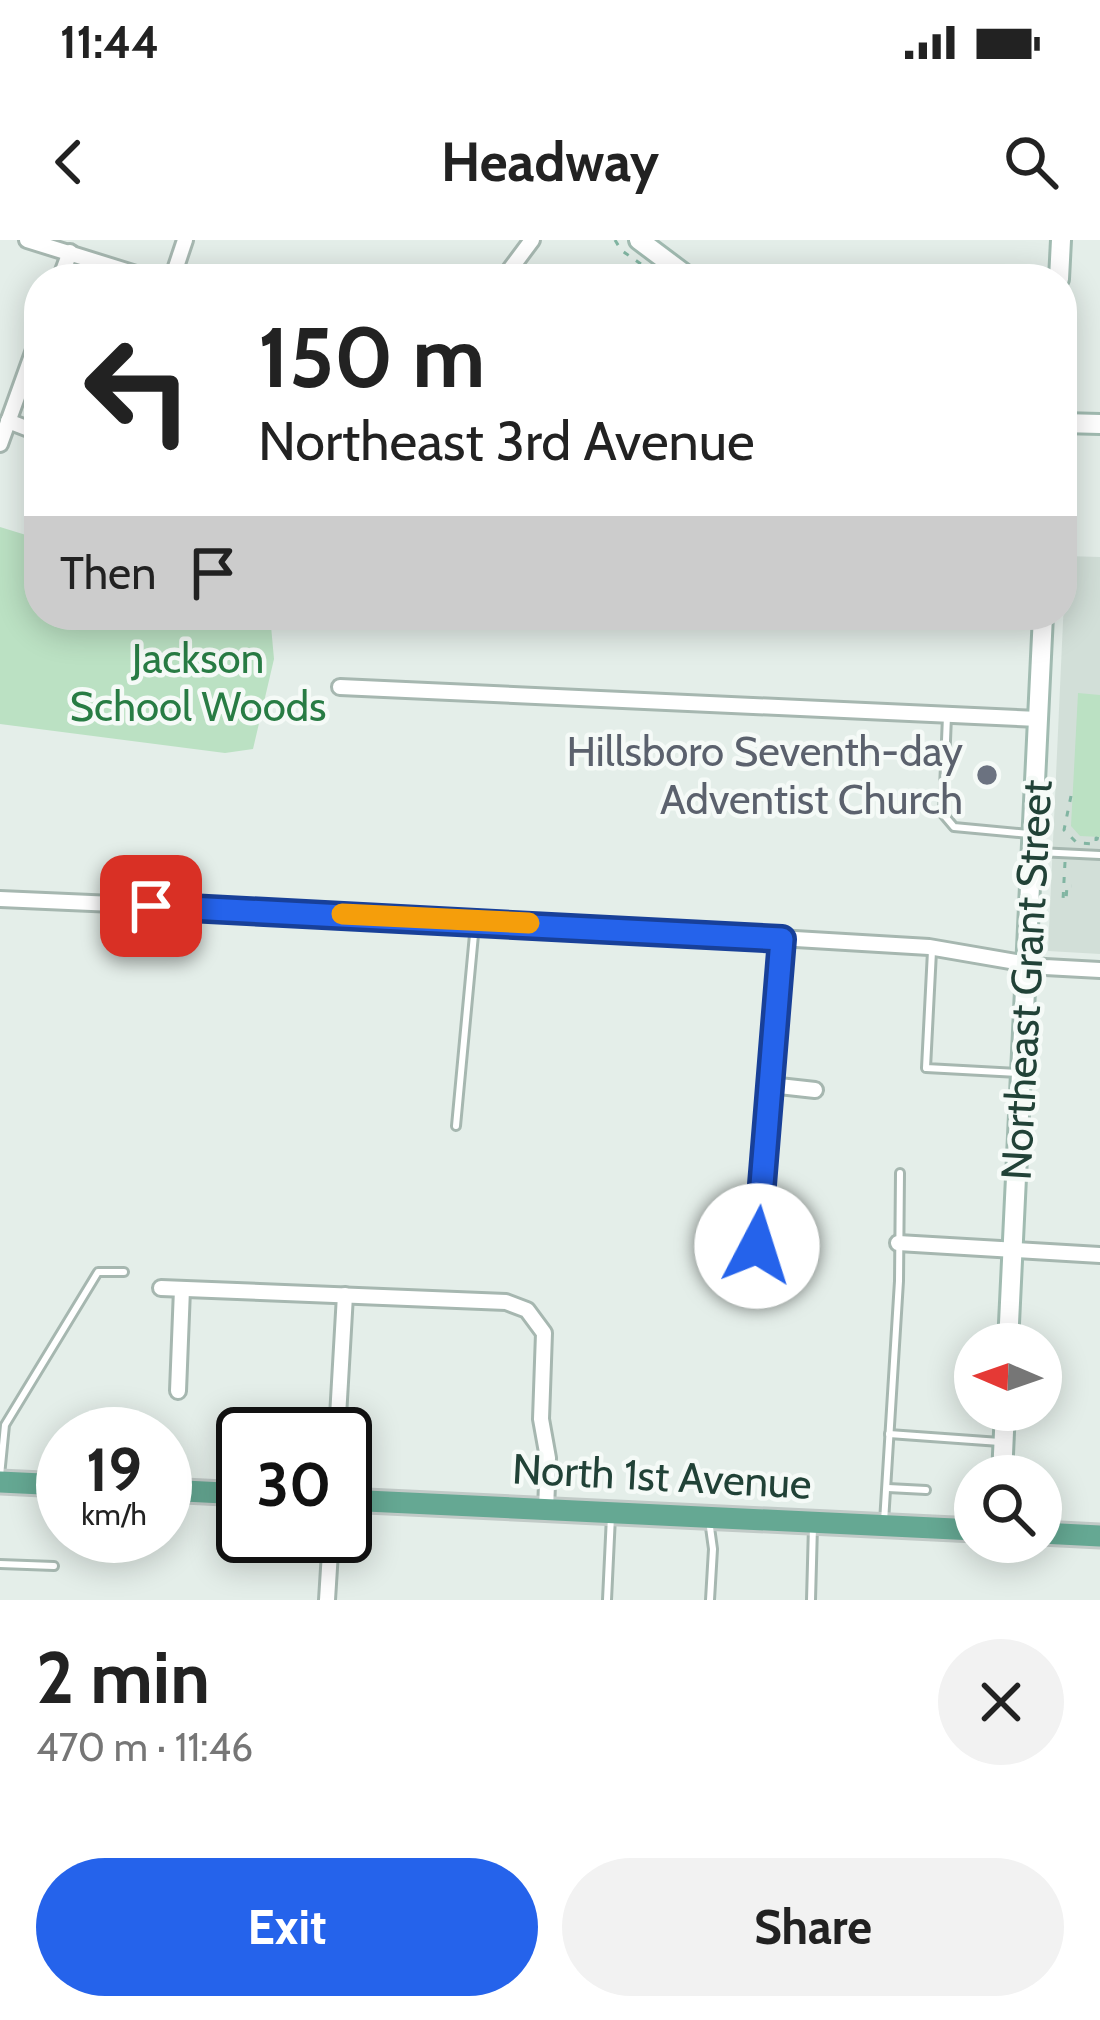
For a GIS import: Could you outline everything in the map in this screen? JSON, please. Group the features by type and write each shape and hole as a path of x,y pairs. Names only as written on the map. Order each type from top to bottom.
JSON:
{"main road":[{"path":"0,1480 36,1483"},
{"name":"North 1st Avenue","path":"372,1501 954,1529"},
{"path":"1062,1534 1100,1536"}],"street":[{"path":"27,240 106,264"},
{"path":"630,245 664,264"},
{"path":"66,264 70,252"},
{"path":"0,444 24,378"},
{"path":"8,422 24,428"},
{"name":"Northeast Grant Street","path":"1009,1323 1042,630"},
{"path":"340,687 1038,718"},
{"path":"0,899 475,920 932,948 1100,970"},
{"path":"757,1246 782,939"},
{"path":"770,1084 815,1090"},
{"path":"898,1243 1100,1255"},
{"path":"161,1288 506,1302 535,1317 545,1343 541,1419 548,1458 546,1510"},
{"path":"178,1391 182,1289"},
{"path":"339,1407 345,1295"},
{"path":"1003,1455 1004,1431"},
{"path":"327,1600 329,1563"}],"lane":[{"path":"946,715 943,814 954,827 1100,855"},
{"path":"456,1126 475,920"},
{"path":"932,948 926,1068 1021,1073"},
{"path":"884,1526 900,1173"},
{"path":"0,1480 5,1425 98,1272 124,1272"},
{"path":"890,1434 1004,1442"},
{"path":"886,1488 926,1490"},
{"path":"607,1600 611,1513"},
{"path":"708,1517 713,1549 710,1600"},
{"path":"811,1600 813,1522"},
{"path":"0,1564 54,1566"}],"path":[{"path":"615,240 630,245"},
{"path":"1071,796 1064,830 1077,843 1096,844 1100,838"},
{"path":"1065,861 1063,900 1067,886 1072,886"}],"shaded area":[{"path":"1077,556 1100,557 1100,954 1048,951 1063,630 1077,630"}],"green space":[{"name":"Jackson School Woods","path":"0,527 24,534 24,630 271,630 274,659 253,749 225,753 0,724"},
{"path":"1078,693 1100,695 1100,837 1080,836 1071,826"}],"slow traffic":[{"path":"342,914 529,923"}],"place":[{"name":"Hillsboro Seventh-day Adventist Church","path":"987,775"}],"route":[{"path":"151,906 782,939 757,1246"}]}
